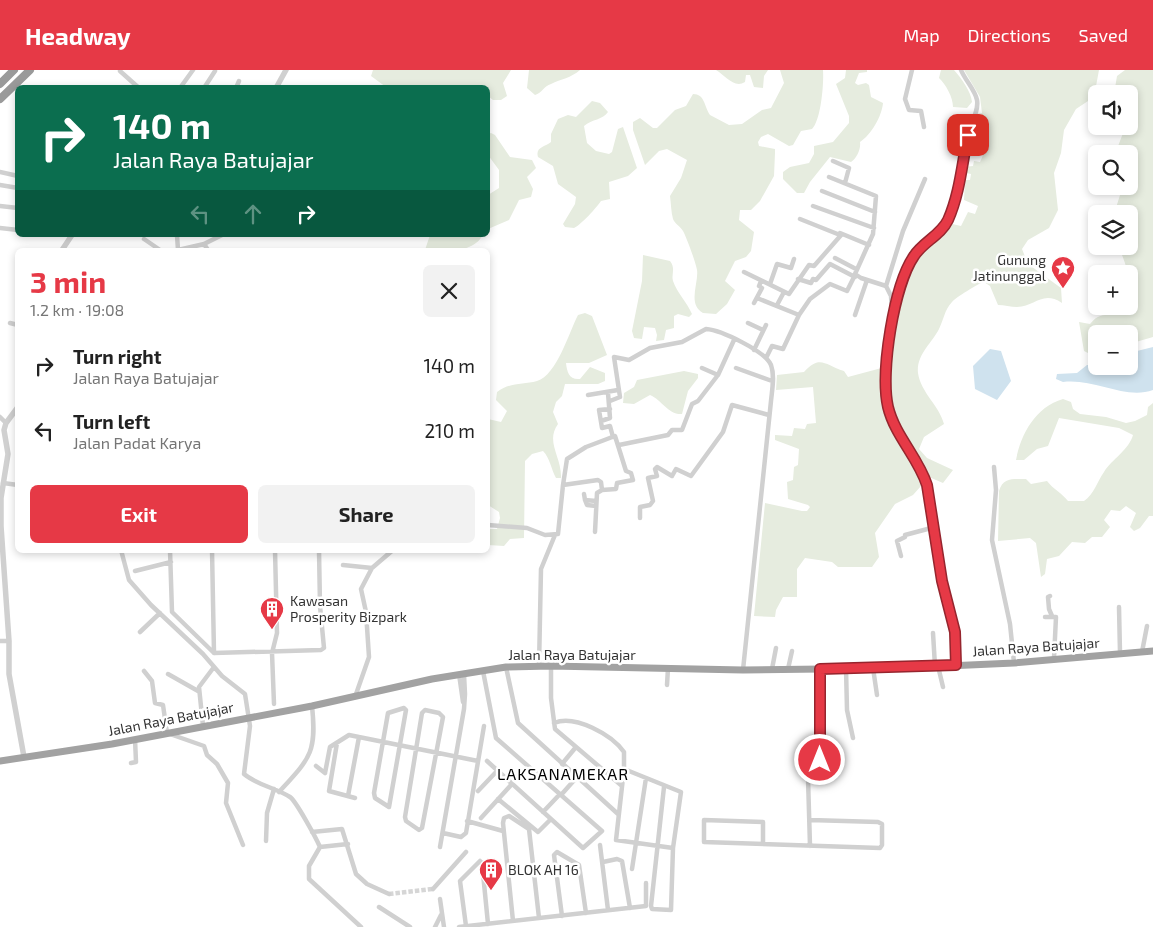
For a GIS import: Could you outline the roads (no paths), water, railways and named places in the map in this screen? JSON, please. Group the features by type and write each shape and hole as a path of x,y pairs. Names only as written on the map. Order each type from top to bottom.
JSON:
{"highway":[{"path":"0,84 14,70"},
{"path":"0,99 30,70"},
{"name":"Jalan Raya Batujajar","path":"0,761 135,739 312,706 462,674 506,667 551,666 744,670 873,668 1014,663 1120,652 1153,652"}],"street":[{"path":"182,85 193,70"},
{"path":"278,85 286,70"},
{"path":"912,70 905,102 909,110 921,111 924,128"},
{"path":"956,665 955,632 942,581 934,527 922,472 902,438 887,403 887,358 893,316 910,262 915,254 945,226 954,203 968,135 977,105 975,95 961,70"},
{"path":"208,85 215,71"},
{"path":"120,72 135,85"},
{"path":"237,85 239,81"},
{"path":"833,161 849,168 845,183"},
{"path":"0,172 15,175"},
{"path":"829,177 876,196 874,228 869,245 856,269 856,275 861,278"},
{"path":"893,316 890,296 886,286 903,231 925,179"},
{"path":"0,185 15,188"},
{"path":"822,191 875,212"},
{"path":"0,206 15,208"},
{"path":"813,206 874,228"},
{"path":"800,219 869,245"},
{"path":"0,228 15,230"},
{"path":"831,229 841,234"},
{"path":"744,272 789,294 809,265 814,266 841,234"},
{"path":"63,248 71,237"},
{"path":"187,248 204,244 218,237"},
{"path":"144,239 157,248"},
{"path":"204,244 207,248"},
{"path":"835,258 856,269"},
{"path":"770,284 777,264 791,268 794,259"},
{"path":"798,279 811,283 830,264 854,276 886,286"},
{"path":"766,358 771,347 783,349 799,315 813,294 830,284 846,291 854,276"},
{"path":"855,315 866,280"},
{"path":"754,303 762,288 759,286 761,281"},
{"path":"777,305 784,292"},
{"path":"757,298 799,315"},
{"path":"10,323 15,324"},
{"path":"748,323 763,330"},
{"path":"754,350 766,325"},
{"path":"610,401 620,398 614,358 629,360 650,348 682,342 706,329 717,331 754,350 766,358 772,369 744,670"},
{"path":"619,444 668,435 674,429 682,430 693,402 698,401 718,375 734,340"},
{"path":"702,368 718,375"},
{"path":"736,368 772,381"},
{"path":"588,395 618,390"},
{"path":"601,421 610,418 608,393"},
{"path":"640,518 639,507 650,505 653,501 648,478 657,476 655,469 657,467 672,476 676,469 691,476 722,433 732,405 769,415"},
{"path":"610,409 599,410 602,428 610,426 612,437"},
{"path":"15,411 6,423 4,430 8,454 2,482 1,526 9,641 9,678 24,757"},
{"path":"0,417 6,423"},
{"path":"539,666 541,569 558,534 567,459 586,447 603,443 605,439 616,437 626,471 632,474 633,480 617,482 616,489 602,490 597,494 595,532"},
{"path":"994,467 996,491 992,540 1010,624 1014,663"},
{"path":"563,485 598,480 601,482 602,490"},
{"path":"2,482 15,484"},
{"path":"584,494 585,500 596,504"},
{"path":"490,525 528,528 546,535 556,535"},
{"path":"901,556 897,541 905,537 905,535 934,527"},
{"path":"122,553 128,578 214,667 245,694 249,717 244,774 290,797 299,806 320,847"},
{"path":"170,553 172,612 214,653 272,653 321,650 324,648 320,606 320,553"},
{"path":"212,553 214,653"},
{"path":"274,704 272,653 277,633 275,553"},
{"path":"355,697 370,657 366,612 360,590 372,568 390,553"},
{"path":"135,571 171,562"},
{"path":"343,566 372,568"},
{"path":"1050,596 1048,596 1049,609 1052,616 1056,617 1054,658"},
{"path":"1119,607 1120,652"},
{"path":"140,632 160,613"},
{"path":"1045,617 1052,616"},
{"path":"1142,652 1147,626"},
{"path":"933,633 937,666 943,687"},
{"path":"0,641 9,641"},
{"path":"772,669 776,648"},
{"path":"788,669 792,652"},
{"path":"551,666 555,729 622,786"},
{"path":"204,726 198,691 200,685 214,667"},
{"path":"506,667 517,723 618,814"},
{"path":"667,684 668,668"},
{"path":"846,668 846,710 853,738"},
{"path":"873,668 877,695"},
{"path":"810,846 808,778 820,760 820,669"},
{"path":"144,671 152,681 155,703 163,705 167,733 204,746 207,755 217,764 228,783 226,803 243,845"},
{"path":"483,672 496,738 602,831 583,848 487,761"},
{"path":"168,674 198,691"},
{"path":"440,848 464,709 465,694 462,674"},
{"path":"279,792 303,765 311,749 315,732 312,706"},
{"path":"404,708 400,745 389,807 375,798 374,793 388,712 404,708"},
{"path":"425,710 440,713 443,717 422,828 419,830 405,819 418,749 422,713 425,710"},
{"path":"554,723 562,720 580,724 612,740 624,752 624,769 616,840 673,848"},
{"path":"443,833 463,837 466,833 484,726"},
{"path":"325,773 330,747 349,735 478,761"},
{"path":"348,796 358,737"},
{"path":"131,764 136,762 135,739"},
{"path":"337,743 329,791 355,798"},
{"path":"562,764 576,747"},
{"path":"316,766 331,777"},
{"path":"624,769 664,787 681,792 673,848 671,910 652,909 656,846 664,787"},
{"path":"478,791 497,771"},
{"path":"543,812 577,777"},
{"path":"632,869 646,778"},
{"path":"481,818 512,784"},
{"path":"266,841 267,813 274,789"},
{"path":"498,799 538,832 551,819"},
{"path":"513,921 503,821 508,816 529,829 539,918"},
{"path":"763,844 763,822 704,820 704,842 880,848 882,845 882,826 878,822 810,820"},
{"path":"468,821 504,831"},
{"path":"312,832 342,829 356,874 367,884 389,894"},
{"path":"320,847 348,844"},
{"path":"600,845 608,910"},
{"path":"320,847 309,866 310,879 361,927"},
{"path":"433,889 466,852"},
{"path":"562,916 554,855 558,852 579,865 586,913"},
{"path":"603,862 618,859 622,861 630,908"},
{"path":"466,926 460,881 480,861 482,863 488,924"},
{"path":"459,927 646,906 646,883"},
{"path":"440,899 444,927"},
{"path":"379,907 410,927"},
{"path":"435,927 441,915"}],"water":[{"path":"1153,347 1153,390 1142,392 1120,391 1086,383 1063,382 1056,379 1057,374 1077,373 1087,365 1088,375 1138,375 1138,351"},
{"path":"990,349 1001,351 1011,381 997,400 975,389 973,366"}],"tunnel":[{"path":"389,894 433,889"}],"place":[{"name":"Gunung Jatinunggal","path":"1063,289"},
{"name":"Kawasan Prosperity Bizpark","path":"272,630"},
{"name":"BLOK AH 16","path":"491,891"}],"district":[{"name":"LAKSANAMEKAR","path":"563,774"}]}
